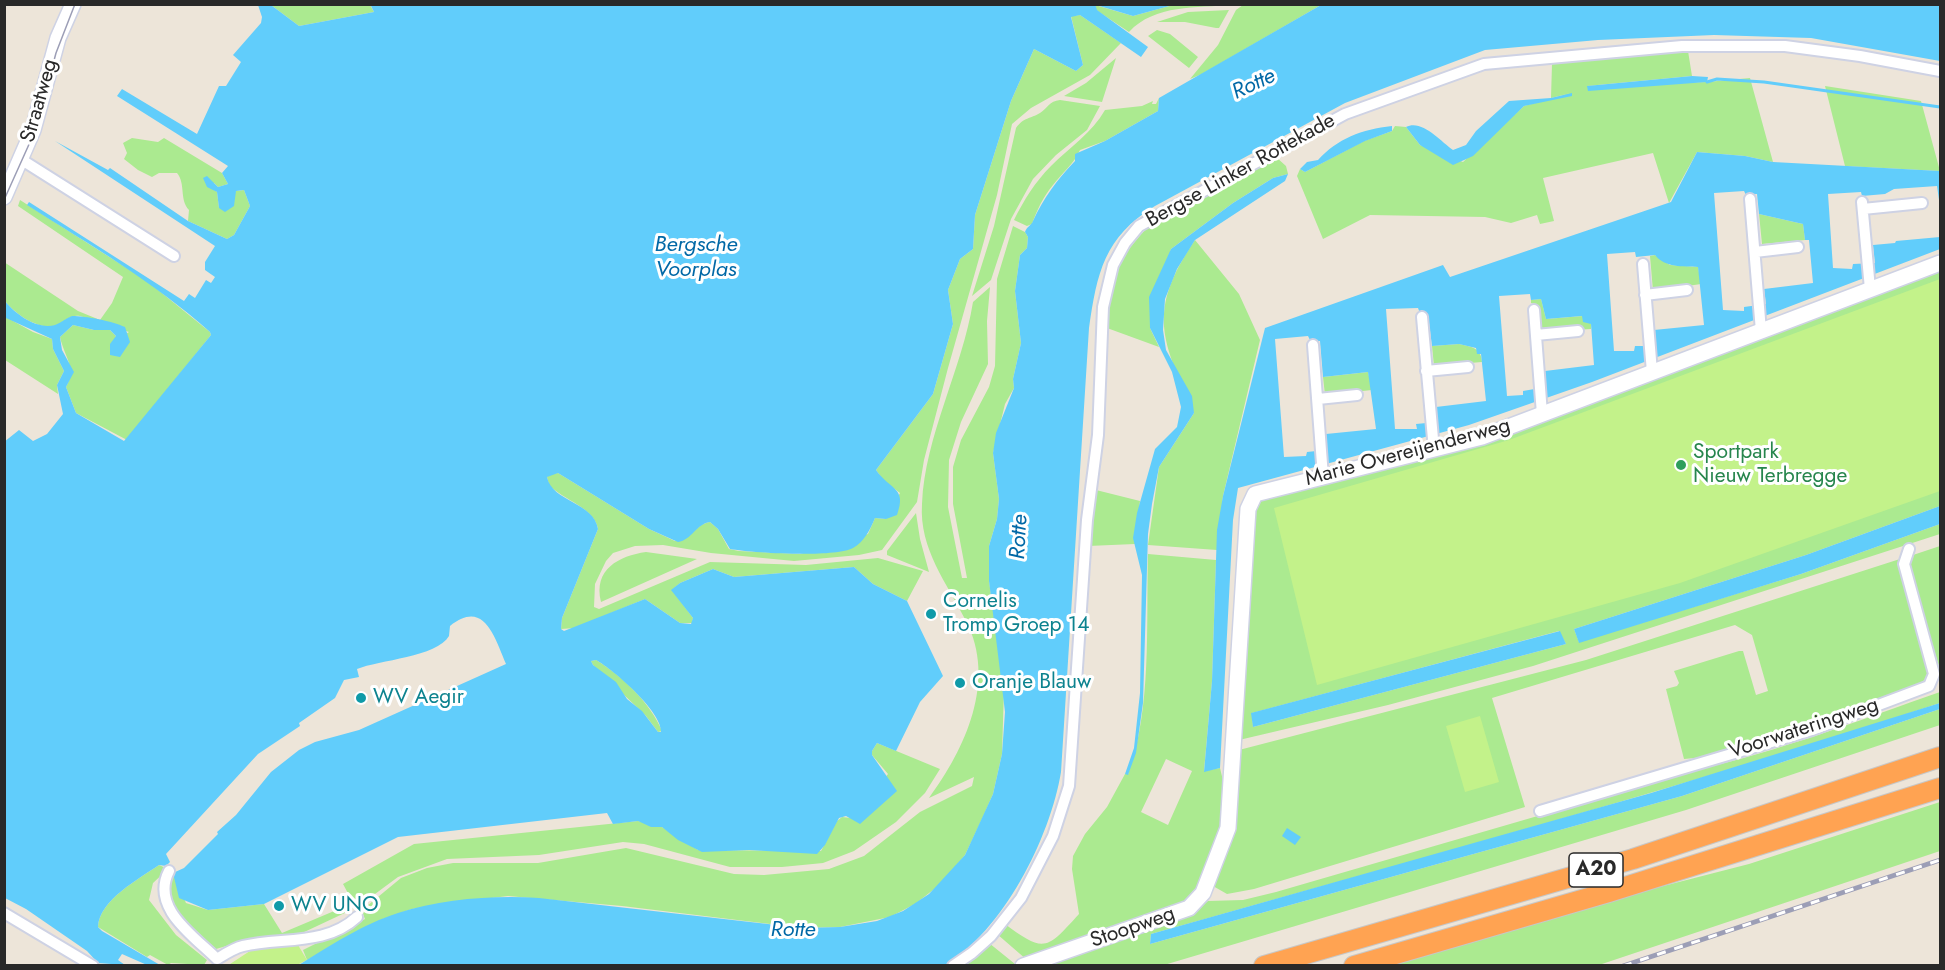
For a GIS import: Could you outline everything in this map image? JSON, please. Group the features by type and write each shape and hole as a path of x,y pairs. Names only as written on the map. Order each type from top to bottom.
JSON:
{"highway":[{"name":"A20","path":"1264,966 1633,859 1941,757"},
{"name":"A20","path":"1354,966 1609,892 1941,788"}],"street":[{"name":"Straatweg","path":"4,197 22,160 43,98 58,38 73,4"},
{"name":"Bergse Linker Rottekade","path":"953,966 991,936 1021,898 1053,836 1069,786 1087,520 1098,435 1103,307 1113,265 1125,243 1139,226 1345,114 1484,64 1682,46 1785,46 1860,56 1941,71"},
{"path":"22,160 174,256"},
{"path":"1750,199 1761,325"},
{"path":"1870,285 1863,206 1922,203"},
{"path":"1755,252 1798,247"},
{"name":"Marie Overeijenderweg","path":"1203,893 1228,828 1249,503 1255,494 1323,472 1433,445 1482,437 1542,407 1870,285 1941,263"},
{"path":"1643,264 1652,367"},
{"path":"1646,295 1687,291"},
{"path":"1534,310 1542,407"},
{"path":"1422,317 1433,445"},
{"path":"1536,335 1578,331"},
{"path":"1313,345 1323,472"},
{"path":"1426,371 1468,367"},
{"path":"1318,399 1357,395"},
{"name":"Voorwateringweg","path":"1540,811 1812,730 1929,686 1934,674 1904,564 1910,549"},
{"path":"169,871 164,882 164,894 173,917 215,962 241,946 295,941 328,933 349,924 357,917"},
{"name":"Stoopweg","path":"1023,966 1189,908 1203,893"},
{"path":"4,913 93,966"}],"green space":[{"path":"271,5 370,5 374,12 299,26"},
{"path":"1095,5 1133,16 1173,5 1232,5 1191,7 1164,12 1151,16 1129,32 1096,10"},
{"path":"1243,5 1321,5 1190,79 1218,45 1236,10"},
{"path":"1229,10 1219,28 1185,22 1157,22 1188,12"},
{"path":"1080,15 1121,43 1090,75 1031,108 1012,124 997,195 924,460 917,502 882,550 859,555 794,561 711,553 663,545 635,546 613,553 606,561 595,584 594,607 599,609 710,562 806,565 878,558 923,571 907,601 873,584 854,567 734,577 713,569 680,583 672,590 693,618 692,623 680,623 645,599 575,628 561,629 562,618 598,529 591,515 549,485 547,477 549,474 558,473 649,529 675,541 685,538 700,526 710,522 718,529 729,549 739,551 800,554 868,534 875,518 886,519 900,493 884,481 876,470 933,394 953,324 948,290 960,259 973,249 975,215 1011,101 1034,49 1076,71 1083,65 1071,16"},
{"path":"1157,30 1170,34 1198,57 1189,68 1148,36"},
{"path":"1688,51 1692,76 1587,86 1707,82 1750,78 1773,162 1745,156 1697,152 1669,203 1653,153 1543,178 1554,221 1540,224 1537,215 1511,223 1485,217 1370,215 1323,239 1297,176 1300,169 1305,172 1364,141 1392,131 1395,126 1406,127 1420,145 1463,162 1524,106 1571,93 1551,98 1552,64"},
{"path":"1116,58 1102,102 1064,96 1086,83"},
{"path":"1825,86 1921,101 1940,171 1845,166"},
{"path":"1159,98 1158,111 1105,141 1080,150 1046,194 1032,224 1027,226 1014,220 1040,178 1087,133 1105,110 1142,106 1153,101 1152,104 1156,104"},
{"path":"1060,100 1100,106 1087,130 1056,155 1033,179 1011,219 991,280 972,296 994,226 1016,128 1024,120"},
{"path":"132,138 158,142 164,138 222,173 228,184 218,187 214,183 210,187 217,192 219,208 236,191 244,190 250,206 234,235 227,239 188,221 189,210 184,201 180,177 177,173 159,173 152,177 124,159 127,153 123,143"},
{"path":"1276,157 1286,166 1288,174 1273,178 1233,203 1171,249 1150,328 1159,347 1107,328 1110,298 1117,272 1129,249 1149,226"},
{"path":"20,200 147,281 210,332 211,335 127,440 76,413 66,387 70,368 60,337 73,325 94,330 110,330 116,336 114,341 129,332 80,316 71,317 52,326 29,321 5,301 4,262 78,311 100,320 112,303 123,277 18,206"},
{"path":"1759,214 1803,224 1805,240 1762,244"},
{"path":"1013,226 1025,232 1028,237 1027,248 1020,255 1015,291 1021,343 1013,379 1014,388 1005,404 993,453 999,499 997,519 989,546 989,581 1004,689 1002,754 993,794 982,819 965,855 942,883 915,904 890,917 840,927 803,928 622,906 508,896 412,909 383,919 307,960 303,950 365,919 363,914 367,906 401,878 427,868 453,863 538,863 626,848 734,874 764,875 829,869 864,856 920,812 972,786 974,777 929,798 965,736 973,714 978,667 975,644 966,621 930,551 922,520 922,504 930,453 961,353 973,302 990,287 987,321 988,364 961,422 949,460 948,507 962,578 967,578 953,504 953,467 961,440 989,387 995,366 997,279"},
{"path":"1195,240 1239,294 1260,340 1223,496 1217,550 1148,545 1159,467 1194,413 1167,345 1164,326 1165,307 1170,287"},
{"path":"1655,255 1670,265 1698,267 1701,284 1653,291 1650,256"},
{"name":"Sportpark Nieuw Terbregge","path":"1940,264 1940,506 1806,555 1574,629 1579,642 1801,574 1940,524 1940,534 1533,666 1388,705 1239,740 1255,501 1489,437","holes":["1559,631 1566,644 1253,727 1252,713"]},
{"name":"Sportpark Nieuw Terbregge","path":"1940,279 1940,491 1680,583 1317,685 1274,508 1509,440"},
{"path":"1541,299 1546,319 1583,316 1591,324 1591,329 1538,332 1536,304 1531,303 1531,300"},
{"path":"4,316 33,332 52,339 53,349 64,371 57,385 58,394 5,360"},
{"path":"1459,344 1471,347 1480,353 1482,362 1434,366 1432,346"},
{"path":"1368,372 1372,390 1325,395 1323,377"},
{"path":"1092,489 1140,501 1135,544 1088,546"},
{"path":"916,513 929,572 887,555 887,551"},
{"path":"1940,546 1940,670 1909,567 1913,555"},
{"path":"646,552 697,559 601,602 601,581 610,566 626,557"},
{"path":"1148,554 1216,560 1212,681 1204,771 1220,768 1224,802 1213,852 1194,899 1027,960 997,934 1005,924 1029,940 1045,943 1060,935 1079,914 1072,869 1073,856 1085,834 1107,807 1125,774 1128,774 1136,749 1146,666","holes":["1166,759 1192,771 1168,825 1141,812"]},
{"path":"1903,558 1931,676 1912,688 1706,757 1684,759 1666,689 1677,686 1679,683 1674,671 1743,651 1756,695 1768,691 1752,635 1735,625 1492,698 1525,807 1254,889 1227,894 1213,886 1239,750 1586,660"},
{"path":"596,660 616,674 643,700 662,731 658,732 646,716 593,665 591,661"},
{"path":"1940,692 1940,703 1842,735 1547,823 1151,934 1150,944 1682,796 1940,709 1940,725 1686,810 1164,965 1037,966 1188,915 1208,901 1243,900 1276,892 1758,754"},
{"path":"1480,716 1499,782 1465,792 1446,726"},
{"path":"877,743 940,769 925,793 896,822 854,851 823,863 782,867 730,867 644,844 623,842 539,855 447,859 398,877 356,908 343,884 414,844 638,821 662,827 698,850 821,851 837,821 842,817 851,818 888,774 872,755"},
{"path":"1940,802 1940,851 1599,965 1385,966 1640,892 1749,864"},
{"path":"159,865 168,869 153,883 149,900 176,935 207,960 204,965 171,963 168,965 150,955 147,957 98,927 100,917 112,899"},
{"path":"173,873 186,903 208,910 264,904 282,933 346,906 349,911 300,934 240,942 216,949 176,912 170,900 169,877"},
{"path":"989,943 1015,964 963,966"},
{"path":"298,945 307,960 297,965 227,966 253,949"}],"water":[{"name":"Bergsche Voorplas","path":"370,4 1095,4 1097,10 1148,47 1141,57 1080,15 1071,17 1083,65 1076,71 1034,49 1011,101 975,215 973,249 960,259 948,290 953,324 933,394 876,470 899,494 900,506 897,515 886,519 875,518 866,535 853,548 812,554 730,549 718,529 710,522 705,523 683,541 678,542 649,529 558,473 547,477 550,485 557,492 589,513 598,529 562,618 561,629 564,631 645,599 680,623 691,624 693,618 671,590 680,583 713,569 734,577 854,567 873,584 907,601 943,676 920,702 896,751 877,743 872,751 872,755 897,791 860,824 846,816 839,818 825,845 817,854 749,850 702,852 678,840 662,827 651,827 638,821 613,824 607,813 398,837 264,904 208,910 179,898 173,873 184,868 236,815 271,772 299,750 315,742 359,730 506,664 486,624 471,617 450,626 449,636 433,649 357,669 359,677 344,680 335,698 299,723 300,726 258,754 166,854 170,862 166,866 159,865 121,891 112,899 100,917 98,927 102,931 160,965 147,965 122,954 118,960 125,965 98,963 87,951 26,909 5,898 4,442 19,430 33,441 47,434 63,414 57,385 64,371 53,349 52,339 6,318 5,301 20,316 41,325 55,325 72,316 99,319 125,327 130,342 120,357 110,355 110,344 116,336 110,330 94,330 73,325 60,337 62,350 74,372 66,387 76,413 124,441 211,335 189,314 144,280 27,205 29,202 184,301 189,294 195,298 206,280 211,283 215,277 205,270 205,262 215,246 55,141 108,170 110,168 188,221 227,239 234,235 250,206 244,190 236,191 234,206 225,212 219,208 217,192 207,187 203,178 207,176 218,187 228,184 222,173 228,166 117,96 122,89 197,134 219,86 226,86 241,62 233,55 261,23 262,17 258,5 271,5 299,26 374,12","holes":["596,660 646,703 654,714 661,732 658,732 642,711 627,699 616,682 591,661"]},
{"path":"1096,4 1173,5 1133,16"},
{"name":"Rotte","path":"1321,5 1940,5 1940,61 1811,38 1714,35 1598,40 1485,50 1345,103 1155,206 1124,230 1106,258 1100,273 1089,328 1061,772 1055,798 1035,853 1004,907 965,951 943,966 297,966 372,923 415,908 468,899 539,898 803,928 840,927 877,921 903,911 929,894 965,855 993,794 1002,754 1005,712 989,581 989,546 997,519 999,499 993,453 996,433 1014,388 1013,379 1021,343 1015,291 1020,255 1027,248 1028,237 1025,232 1051,189 1075,161 1075,154 1105,141 1158,111 1159,98"},
{"path":"1692,76 1708,77 1707,82 1588,91 1587,86"},
{"path":"1572,93 1572,96 1524,106 1473,156 1453,165 1420,145 1406,127 1412,125 1424,128 1453,150 1466,145 1476,131 1509,101 1551,98"},
{"path":"1392,126 1392,131 1365,141 1305,172 1300,169 1307,162 1318,160 1333,146 1351,136"},
{"path":"1697,152 1745,156 1773,162 1940,171 1940,207 1937,186 1894,189 1885,194 1862,196 1861,192 1828,194 1833,268 1852,269 1853,264 1875,263 1873,245 1940,237 1940,249 1592,382 1469,425 1238,488 1233,520 1220,768 1204,772 1212,681 1217,530 1223,496 1265,328 1443,265 1450,277 1671,202","holes":["1744,191 1746,195 1757,194 1759,214 1803,224 1805,240 1809,240 1813,283 1764,289 1766,304 1744,307 1744,311 1723,310 1714,193","1635,252 1636,257 1655,255 1669,264 1698,267 1704,325 1654,330 1655,346 1635,346 1634,351 1614,351 1607,254","1530,294 1531,300 1541,299 1546,319 1582,316 1583,322 1591,324 1594,365 1545,371 1546,387 1523,391 1523,395 1507,396 1499,296","1418,308 1421,316 1428,315 1432,346 1459,344 1476,348 1477,354 1481,354 1486,401 1436,407 1437,422 1416,424 1417,429 1395,429 1386,309","1308,336 1311,342 1320,341 1323,377 1368,372 1376,429 1326,434 1326,450 1307,452 1306,456 1284,457 1275,339"]},
{"path":"1288,174 1285,181 1195,240 1177,269 1165,299 1163,330 1166,350 1192,396 1194,413 1159,467 1152,504 1148,534 1143,703 1136,753 1128,775 1125,774 1134,748 1140,693 1142,575 1133,538 1137,513 1155,449 1177,427 1181,407 1172,372 1150,328 1149,297 1171,249 1233,203 1273,178"},
{"path":"1940,506 1940,524 1801,574 1579,643 1574,629 1806,555"},
{"path":"1560,631 1566,644 1253,727 1251,713"},
{"path":"1940,703 1940,709 1682,796 1150,944 1151,934 1651,793"},
{"path":"1287,828 1301,837 1295,845 1282,836"}],"waterway":[{"path":"1707,82 1717,79 1764,82 1940,107"}],"tram line":[{"path":"4,200 35,131 56,53 75,4"}],"railway":[{"path":"1623,966 1940,860"}],"place":[{"name":"Sportpark Nieuw Terbregge","path":"1681,465"},
{"name":"Cornelis Tromp Groep 14","path":"931,614"},
{"name":"Oranje Blauw","path":"960,683"},
{"name":"WV Aegir","path":"361,698"},
{"name":"WV UNO","path":"279,906"}]}
